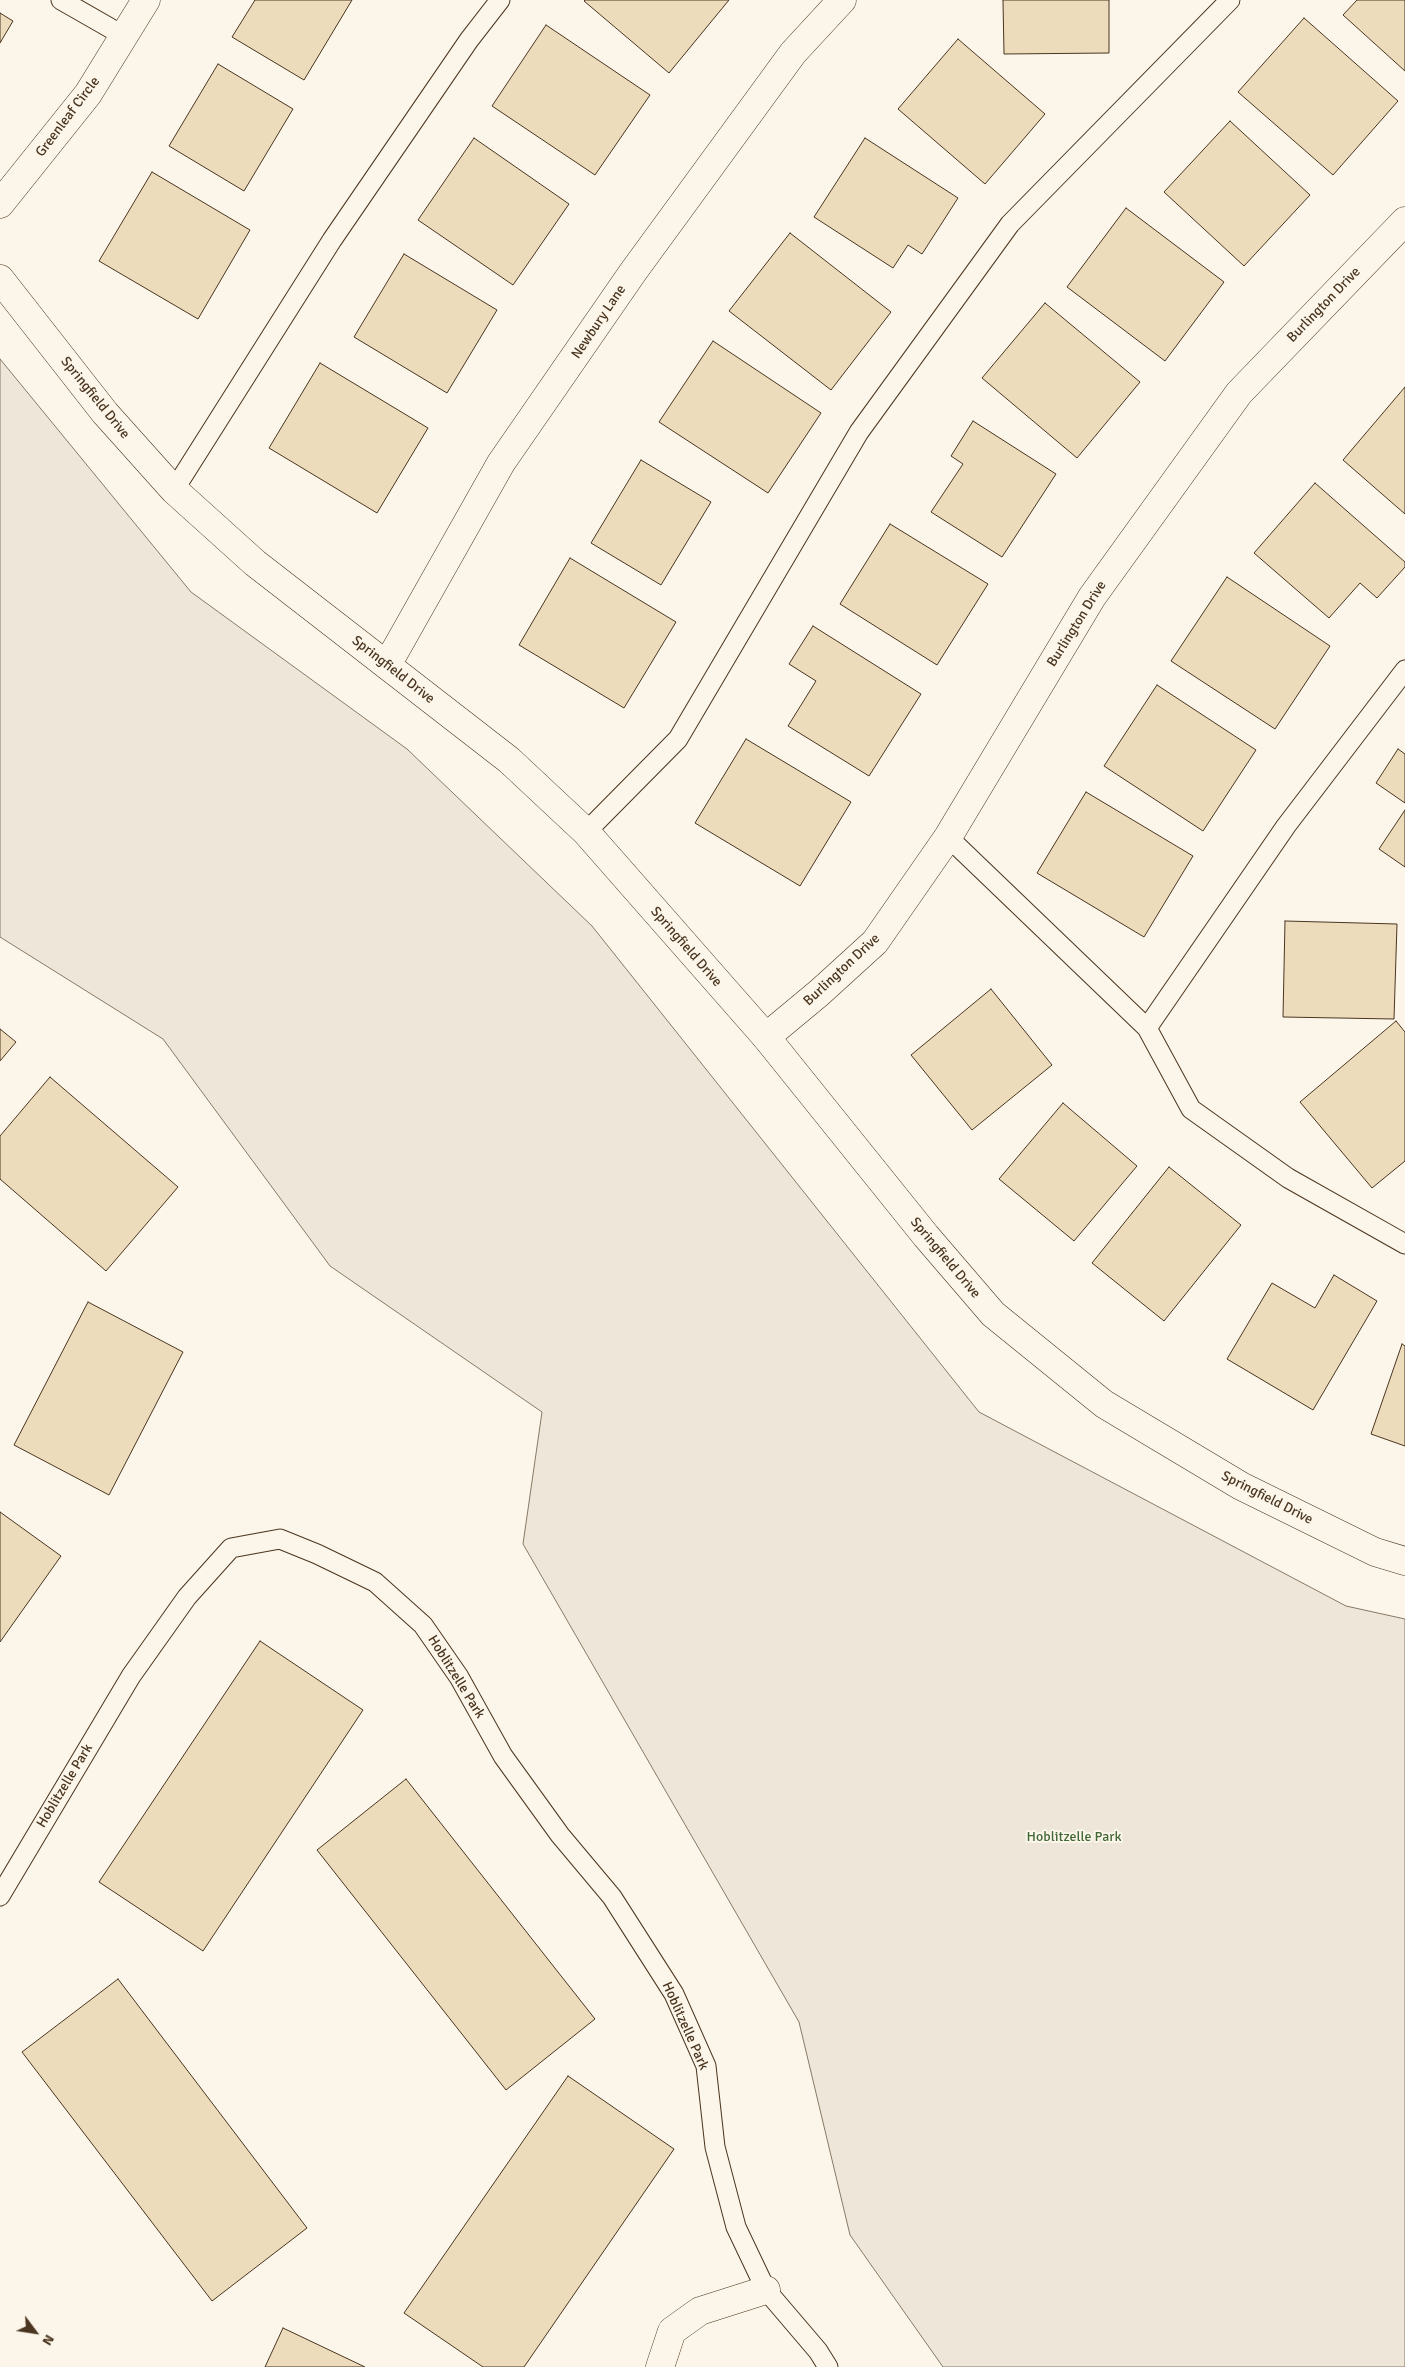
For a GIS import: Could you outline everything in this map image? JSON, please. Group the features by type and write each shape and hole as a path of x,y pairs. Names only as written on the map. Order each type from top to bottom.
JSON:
{"street":[{"name":"Greenleaf Circle","path":"0,204 88,94 146,0"},
{"name":"Newbury Lane","path":"387,665 501,463 633,272 782,68 842,0"},
{"name":"Burlington Drive","path":"766,1037 876,942 948,837 1092,597 1239,393 1405,221"},
{"name":"Springfield Drive","path":"0,280 105,413 174,490 254,563 509,760 586,832 766,1037 926,1236 993,1314 1104,1404 1232,1481 1375,1552 1405,1560"},
{"path":"660,2367 672,2331 700,2311 766,2290"}],"lane":[{"path":"62,0 124,36"},
{"path":"174,490 332,240 469,40 500,0"},
{"path":"586,832 678,739 859,432 1010,224 1230,0"},
{"path":"1147,1028 1286,826 1405,670"},
{"path":"948,837 1147,1028 1191,1109 1288,1178 1405,1244"},
{"name":"Hoblitzelle Park","path":"0,1896 131,1676 187,1597 231,1548 280,1539 318,1554 375,1582 423,1625 459,1677 503,1756 560,1835 612,1897 674,1994 706,2066 715,2147 736,2227 766,2290 818,2351 828,2367"}],"green space":[{"name":"Hoblitzelle Park","path":"0,359 191,592 407,749 592,926 979,1412 1346,1606 1405,1619 1405,2367 943,2367 850,2235 799,2022 523,1544 542,1412 330,1266 163,1039 0,937"}],"building":[{"path":"255,0 352,0 304,80 232,37"},
{"path":"585,0 729,0 669,73"},
{"path":"1003,0 1109,0 1109,53 1004,54"},
{"path":"1357,0 1405,0 1405,71 1343,15"},
{"path":"0,13 13,21 0,43"},
{"path":"1304,18 1398,101 1333,175 1238,92"},
{"path":"546,25 650,95 595,175 492,106"},
{"path":"958,39 1045,114 985,184 898,109"},
{"path":"218,64 293,109 244,191 169,146"},
{"path":"1230,121 1310,195 1244,266 1164,192"},
{"path":"474,138 569,204 513,285 418,220"},
{"path":"865,138 958,198 922,254 908,245 893,268 814,217"},
{"path":"152,172 250,230 198,319 99,261"},
{"path":"1126,208 1224,282 1165,361 1067,287"},
{"path":"790,233 891,312 831,390 729,311"},
{"path":"404,254 497,310 447,393 354,337"},
{"path":"1045,303 1140,382 1077,458 982,378"},
{"path":"713,341 821,413 768,493 659,422"},
{"path":"320,363 428,428 377,513 269,448"},
{"path":"1405,387 1405,514 1343,460"},
{"path":"973,421 1056,474 1002,557 931,512 963,464 951,456"},
{"path":"641,460 711,502 661,585 591,543"},
{"path":"1315,483 1405,562 1405,567 1377,598 1360,583 1329,618 1254,553"},
{"path":"890,524 988,584 937,665 840,604"},
{"path":"570,558 676,622 624,708 519,645"},
{"path":"1227,577 1330,646 1275,729 1171,661"},
{"path":"813,626 921,694 869,776 788,726 816,681 789,664"},
{"path":"1157,685 1256,750 1203,831 1104,766"},
{"path":"746,739 851,802 800,886 695,823"},
{"path":"1398,749 1405,754 1405,803 1376,783"},
{"path":"1086,792 1193,856 1144,937 1037,873"},
{"path":"1405,810 1405,867 1379,849"},
{"path":"1285,921 1397,924 1394,1019 1283,1017"},
{"path":"991,989 1052,1065 972,1130 911,1055"},
{"path":"1396,1021 1405,1032 1405,1161 1372,1188 1300,1102"},
{"path":"0,1029 16,1042 0,1061"},
{"path":"50,1077 178,1187 106,1271 0,1179 0,1136"},
{"path":"1063,1103 1137,1166 1074,1241 999,1179"},
{"path":"1169,1167 1241,1225 1164,1321 1092,1263"},
{"path":"1334,1275 1377,1301 1313,1410 1227,1359 1272,1283 1315,1308"},
{"path":"88,1302 183,1352 109,1495 14,1445"},
{"path":"1402,1344 1405,1346 1405,1446 1371,1434"},
{"path":"0,1512 61,1556 0,1642"},
{"path":"260,1641 363,1710 203,1951 99,1882"},
{"path":"406,1779 595,2019 506,2090 317,1850"},
{"path":"118,1979 307,2228 212,2301 22,2052"},
{"path":"568,2076 674,2149 524,2367 483,2367 404,2313"},
{"path":"283,2328 365,2367 265,2367"}]}
